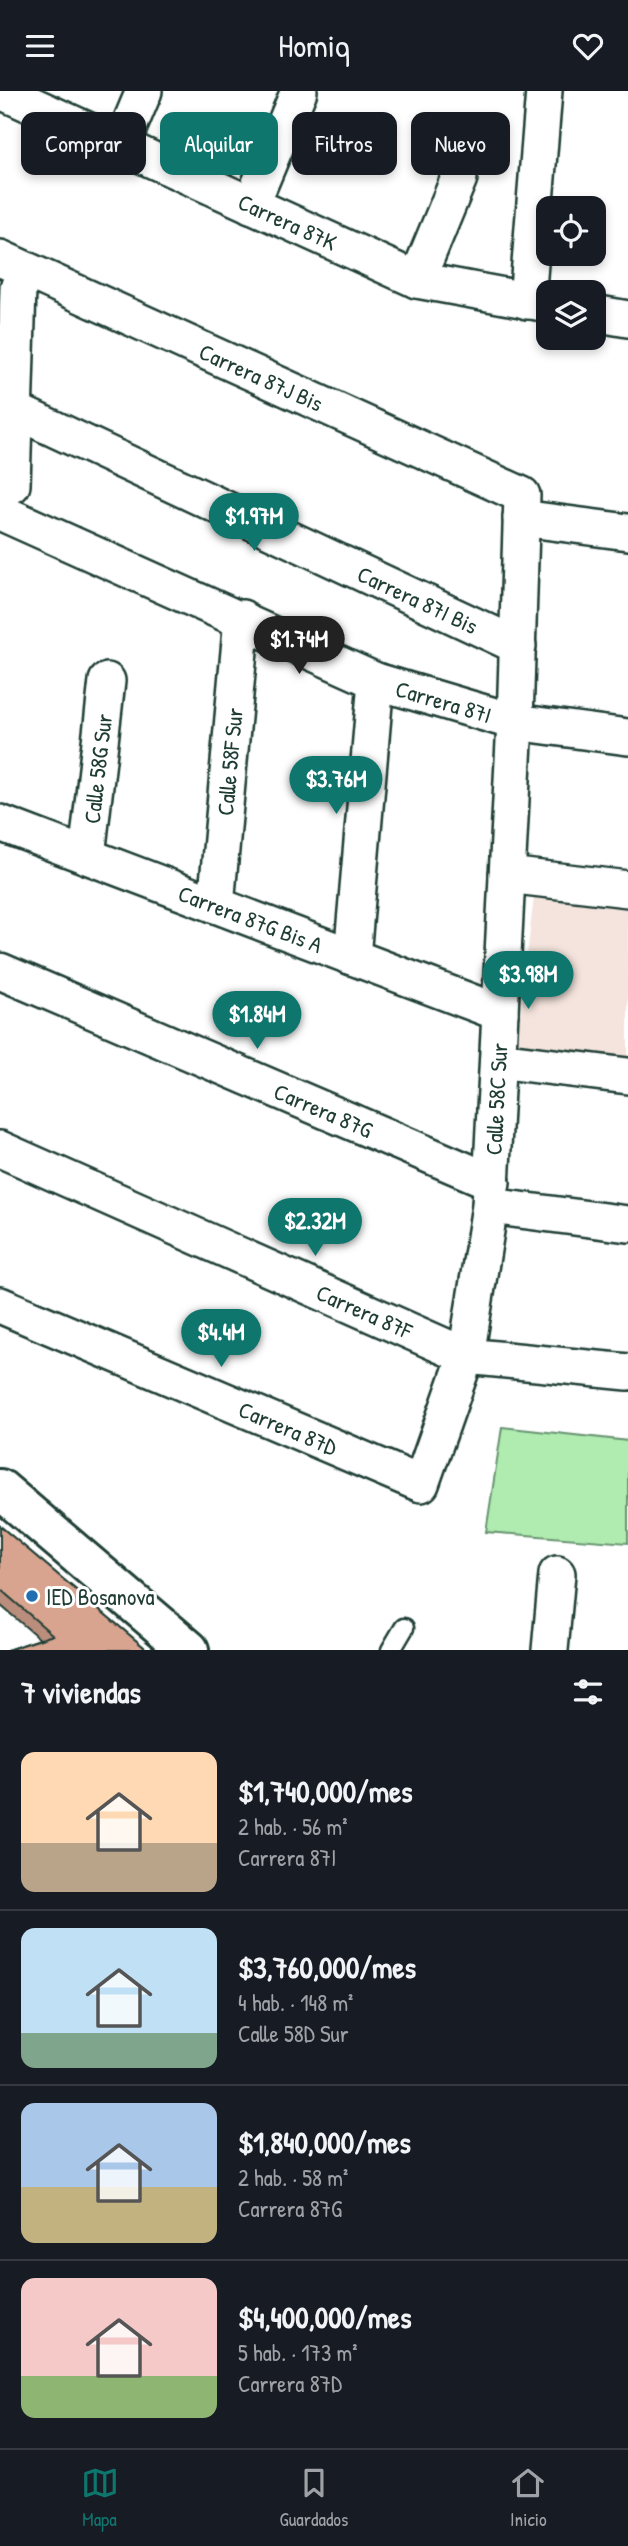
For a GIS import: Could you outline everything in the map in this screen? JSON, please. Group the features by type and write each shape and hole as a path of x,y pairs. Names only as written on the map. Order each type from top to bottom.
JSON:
{"street":[{"name":"Carrera 87K","path":"1,91 47,112"},
{"path":"135,112 144,91"},
{"path":"251,205 299,91"},
{"path":"539,280 544,91"},
{"name":"Carrera 87K","path":"146,157 416,280 536,303"},
{"path":"416,280 459,178"},
{"name":"Carrera 87J Bis","path":"0,258 521,506 628,532"},
{"path":"6,498 14,410 18,288"},
{"path":"606,315 628,319"},
{"name":"Carrera 87I Bis","path":"14,410 517,646"},
{"name":"Carrera 87I","path":"6,498 242,618 376,681 515,722 628,737"},
{"name":"Calle 58C Sur","path":"421,1484 467,1356 491,1194 515,722 521,506"},
{"name":"Calle 58F Sur","path":"216,905 242,618"},
{"name":"Calle 58G Sur","path":"87,856 107,681"},
{"path":"352,957 376,681"},
{"name":"Carrera 87G Bis A","path":"0,823 500,1013"},
{"path":"508,875 628,889"},
{"name":"Carrera 87G","path":"0,971 491,1194 628,1224"},
{"path":"498,1060 628,1076"},
{"name":"Carrera 87F","path":"0,1149 467,1356 628,1372"},
{"name":"Carrera 87D","path":"0,1305 421,1484"},
{"path":"0,1489 184,1648"},
{"path":"550,1650 557,1574"}],"lane":[{"path":"391,1650 404,1628"}],"shaded area":[{"path":"534,896 628,908 628,1065 516,1052"}],"green space":[{"path":"502,1427 628,1441 628,1543 486,1532"}],"building":[{"name":"IED Bosanova","path":"0,1526 145,1648 7,1650 53,1635 0,1589"}],"place":[{"name":"IED Bosanova","path":"32,1596"}]}
